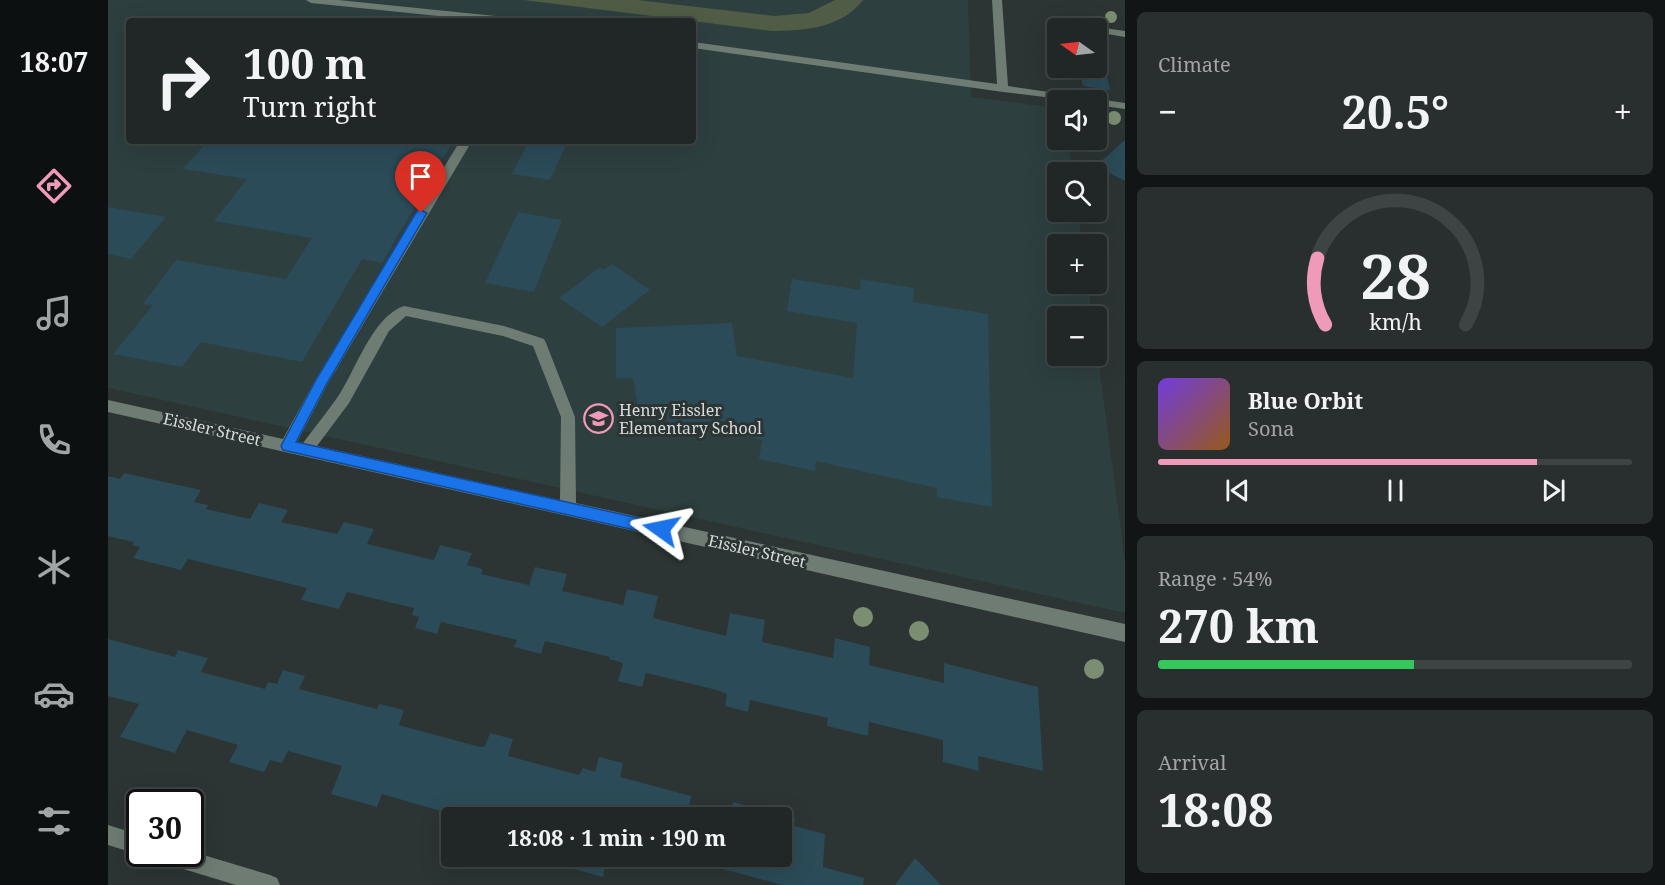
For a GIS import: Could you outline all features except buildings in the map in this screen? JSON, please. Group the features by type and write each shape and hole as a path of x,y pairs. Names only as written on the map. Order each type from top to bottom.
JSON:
{"street":[{"path":"311,0 486,18"},
{"path":"995,1 1003,89"},
{"path":"1107,31 1125,33"},
{"path":"696,45 1047,95"},
{"path":"1107,104 1125,106"},
{"path":"287,446 339,351 464,144"},
{"path":"306,450 335,412 384,327 404,310 504,331 539,343 568,417 568,509"},
{"name":"Eissler Street","path":"108,406 1125,633"},
{"path":"108,835 126,841"},
{"path":"204,865 270,885"}],"shaded area":[{"path":"108,0 968,0 971,97 1047,107 1047,150 1070,150 1071,162 1047,162 1047,222 1079,222 1081,234 1047,234 1047,294 1089,294 1091,306 1047,306 1047,366 1099,366 1125,561 1125,613 108,388"}],"green space":[{"path":"524,0 637,0 774,16 809,13 835,0 863,0 844,17 809,29 771,31 696,22 696,18 667,18"}],"place":[{"name":"Henry Eissler Elementary School","path":"598,419"}],"route":[{"path":"421,213 322,381 287,446 661,529"}]}
